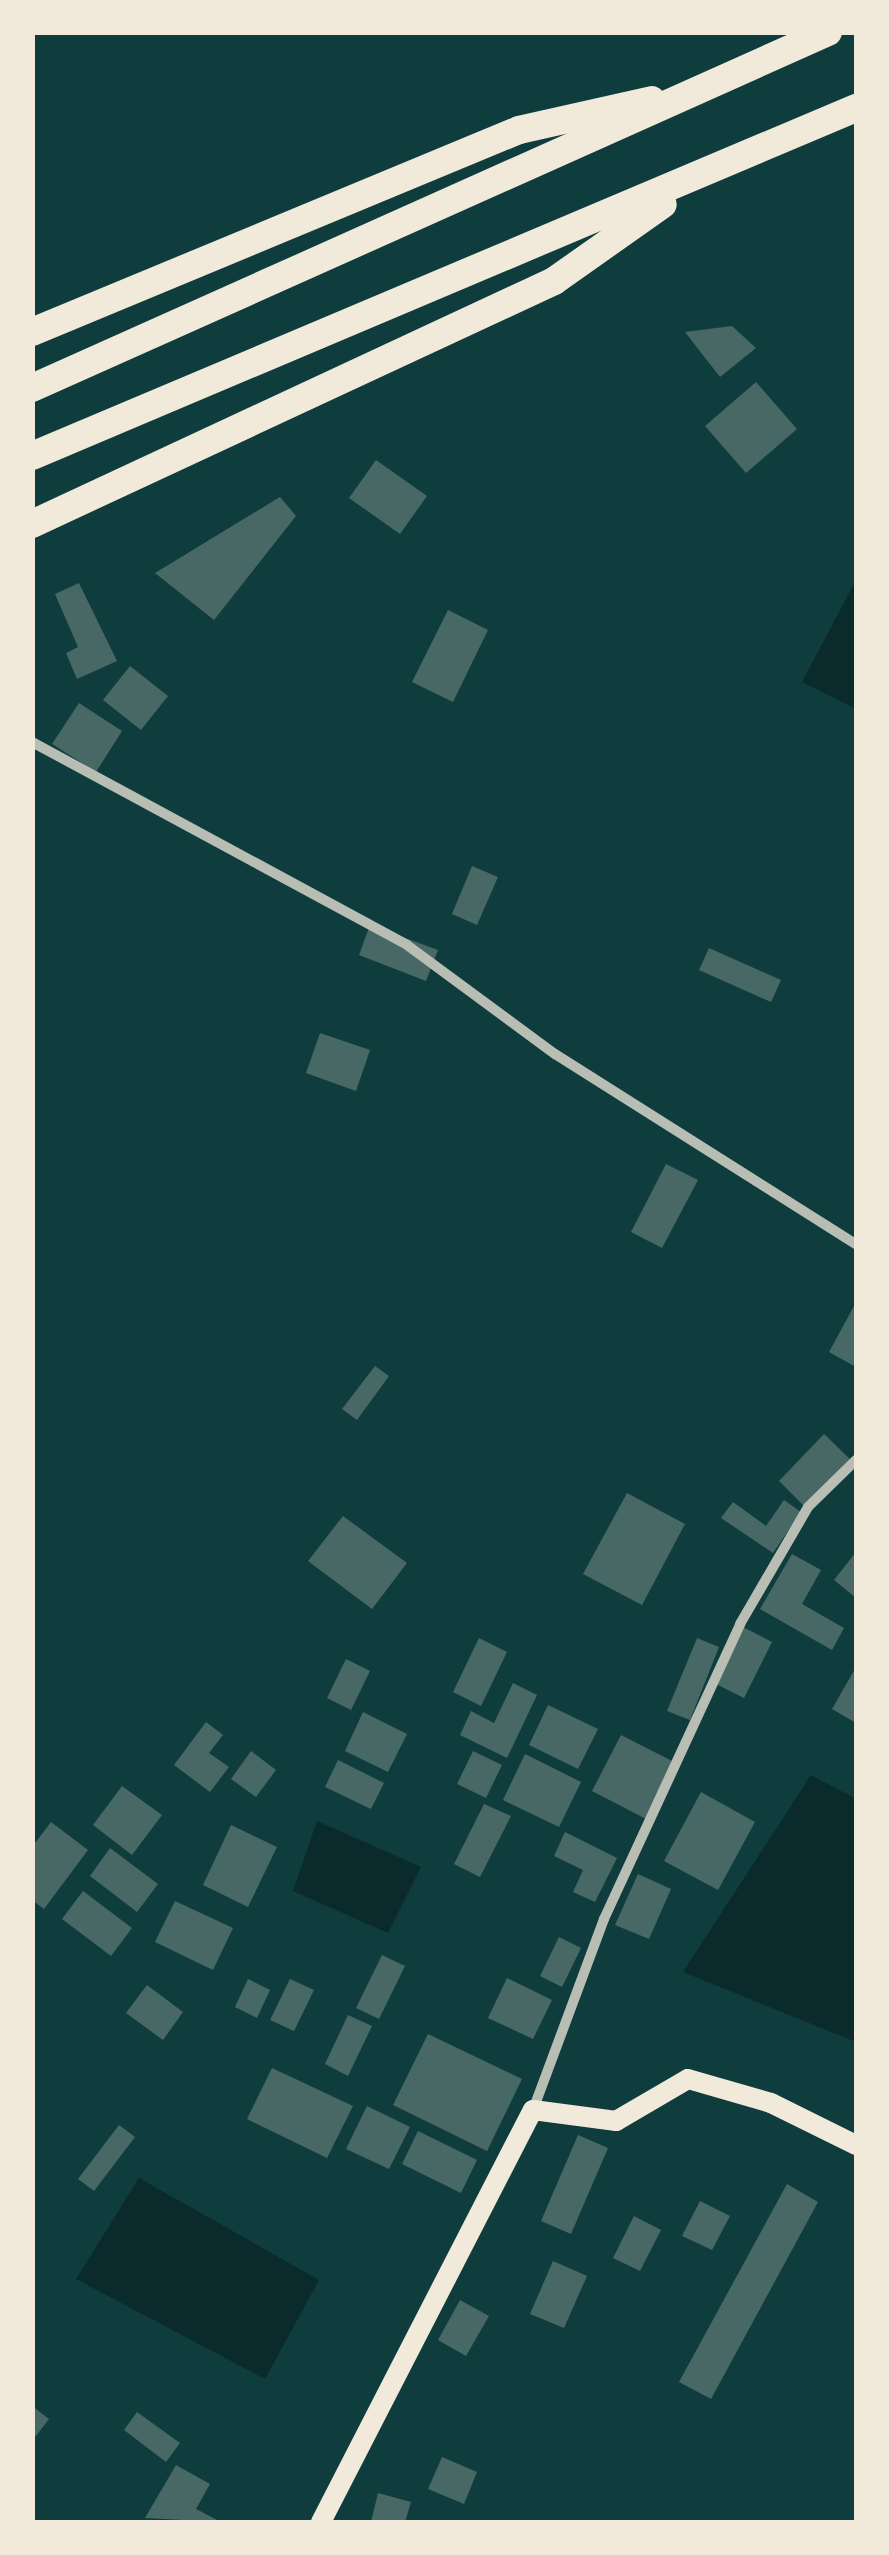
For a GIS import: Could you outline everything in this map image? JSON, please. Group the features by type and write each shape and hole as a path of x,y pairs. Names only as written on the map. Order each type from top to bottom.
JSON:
{"highway":[{"path":"32,388 828,32"},
{"path":"32,332 519,130 707,88"},
{"path":"32,456 856,108"},
{"path":"32,524 554,281 705,175"}],"main road":[{"path":"321,2522 533,2110 616,2121 688,2079 772,2103 856,2145"}],"street":[{"path":"32,742 407,945 555,1054 856,1244"},
{"path":"533,2110 604,1919 740,1624 808,1507 856,1460"}],"water":[{"path":"856,580 856,709 802,682"},
{"path":"811,1775 856,1799 856,2042 683,1972"},
{"path":"317,1821 421,1867 388,1933 293,1891"},
{"path":"139,2178 319,2280 265,2379 76,2279"}],"building":[{"path":"732,326 756,348 720,377 685,332"},
{"path":"756,382 797,429 746,473 705,426"},
{"path":"376,460 427,496 400,534 349,498"},
{"path":"280,497 296,516 214,620 155,573"},
{"path":"79,583 117,661 77,679 66,653 78,647 55,594"},
{"path":"448,610 488,630 453,702 412,682"},
{"path":"130,666 168,696 141,730 103,700"},
{"path":"79,703 122,731 96,772 52,744"},
{"path":"472,866 498,877 477,925 452,914"},
{"path":"370,925 438,950 426,981 359,955"},
{"path":"709,948 781,980 771,1002 699,970"},
{"path":"320,1033 370,1050 356,1091 306,1073"},
{"path":"666,1164 698,1180 662,1248 631,1232"},
{"path":"856,1307 856,1367 829,1352"},
{"path":"375,1366 389,1376 357,1420 342,1409"},
{"path":"824,1434 850,1459 805,1507 779,1481"},
{"path":"627,1493 685,1524 642,1605 583,1574"},
{"path":"784,1500 801,1512 773,1553 721,1518 733,1502 766,1526"},
{"path":"343,1516 407,1563 372,1609 308,1561"},
{"path":"856,1552 856,1598 834,1580"},
{"path":"792,1554 821,1570 802,1604 844,1628 832,1650 760,1609"},
{"path":"741,1626 772,1642 744,1698 712,1682"},
{"path":"479,1638 507,1652 481,1706 453,1692"},
{"path":"697,1638 719,1647 690,1720 667,1711"},
{"path":"346,1659 370,1671 351,1710 327,1698"},
{"path":"856,1667 856,1723 832,1709"},
{"path":"513,1683 537,1695 507,1758 460,1735 471,1711 494,1723"},
{"path":"548,1705 598,1729 578,1769 529,1745"},
{"path":"363,1712 407,1734 388,1772 345,1751"},
{"path":"206,1722 223,1735 209,1753 229,1767 210,1792 174,1765"},
{"path":"621,1735 676,1763 648,1820 592,1791"},
{"path":"251,1751 276,1770 256,1797 231,1779"},
{"path":"473,1751 502,1765 486,1798 457,1784"},
{"path":"525,1754 581,1782 559,1827 503,1800"},
{"path":"338,1760 384,1783 371,1809 325,1787"},
{"path":"122,1786 162,1815 132,1855 93,1825"},
{"path":"701,1792 755,1822 718,1890 664,1861"},
{"path":"484,1804 511,1816 480,1877 454,1864"},
{"path":"51,1822 88,1850 44,1909 32,1900 32,1847"},
{"path":"231,1825 277,1847 248,1907 203,1885"},
{"path":"565,1832 617,1858 595,1902 573,1892 583,1870 554,1856"},
{"path":"110,1848 158,1884 137,1912 90,1876"},
{"path":"638,1874 671,1889 649,1939 615,1925"},
{"path":"83,1891 132,1928 111,1956 62,1919"},
{"path":"175,1901 233,1928 213,1970 155,1942"},
{"path":"559,1937 581,1948 562,1987 540,1976"},
{"path":"382,1955 405,1966 379,2019 356,2008"},
{"path":"507,1978 552,2000 533,2039 488,2018"},
{"path":"248,1979 270,1990 257,2018 235,2007"},
{"path":"290,1979 314,1990 294,2031 270,2020"},
{"path":"147,1985 183,2012 163,2040 126,2013"},
{"path":"348,2015 372,2026 348,2076 325,2064"},
{"path":"428,2034 522,2079 487,2151 393,2105"},
{"path":"272,2068 353,2106 327,2158 247,2119"},
{"path":"367,2106 410,2127 389,2169 346,2149"},
{"path":"119,2125 135,2137 94,2191 78,2179"},
{"path":"418,2131 477,2160 461,2193 402,2164"},
{"path":"578,2135 608,2148 571,2234 541,2221"},
{"path":"787,2184 818,2202 711,2399 679,2382"},
{"path":"700,2201 730,2216 712,2250 682,2236"},
{"path":"634,2216 661,2230 640,2271 613,2258"},
{"path":"553,2261 587,2276 564,2328 530,2314"},
{"path":"460,2300 489,2316 466,2356 438,2340"},
{"path":"32,2406 49,2419 32,2441"},
{"path":"137,2412 180,2443 166,2462 124,2430"},
{"path":"442,2457 477,2472 464,2504 428,2489"},
{"path":"176,2465 210,2484 196,2509 221,2522 145,2518"},
{"path":"378,2493 411,2502 405,2522 371,2522"}]}
